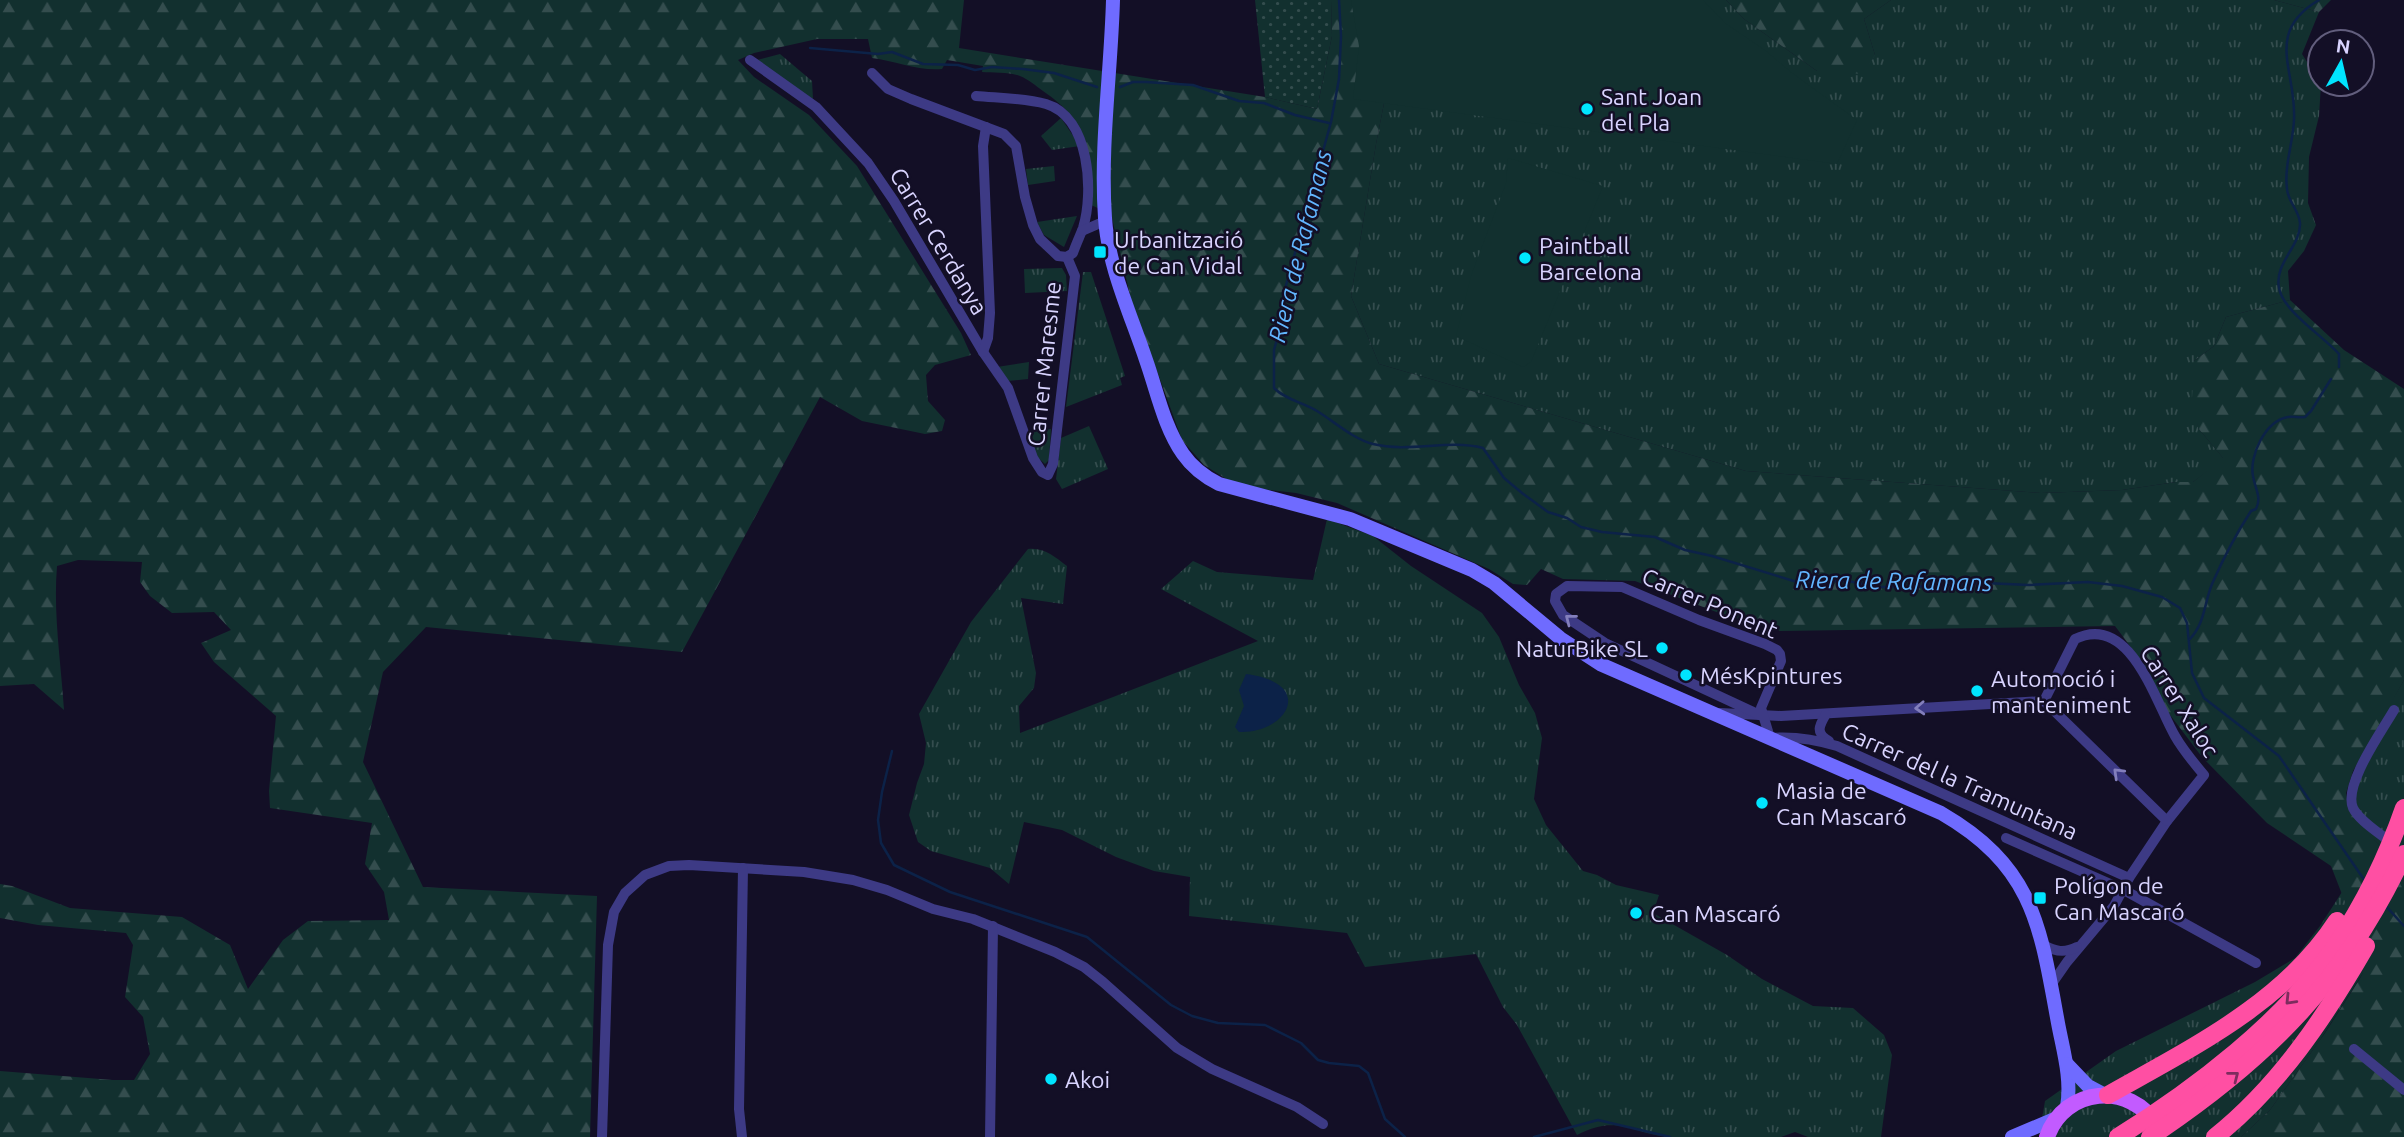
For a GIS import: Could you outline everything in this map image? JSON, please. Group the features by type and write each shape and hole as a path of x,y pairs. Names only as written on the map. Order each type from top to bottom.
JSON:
{"highway":[{"path":"2215,1137 2234,1122 2278,1076 2338,955 2365,878 2393,829"},
{"path":"2118,1137 2175,1111 2248,1065 2299,1015 2338,955 2377,908 2401,859"},
{"path":"2105,1094 2202,1041 2248,1011 2288,978 2338,955"},
{"path":"2150,1137 2175,1111"}],"main road":[{"path":"1113,0 1105,215 1114,263 1164,415 1182,453 1202,474 1220,484 1350,519 1472,570 1494,583 1560,638 1589,658 1941,813 1964,826 1992,849 2018,883 2035,916 2044,945 2069,1091 2062,1113 2047,1137"},
{"path":"2066,1064 2078,1077 2105,1094 2126,1098 2142,1107 2154,1120 2162,1137"},
{"path":"2012,1137 2062,1113 2080,1100 2105,1094"}],"street":[{"name":"Carrer Cerdanya","path":"750,60 816,107 868,163 894,201 1013,398 1033,458 1042,472 1048,475"},
{"path":"872,73 888,89 911,100 1004,134 1016,146 1025,198 1040,239 1053,253 1067,257 1073,253 1082,231 1085,212 1088,175 1079,134 1060,111 1046,104 976,96"},
{"path":"983,352 988,338 990,313 983,146 986,127"},
{"path":"1085,212 1105,215"},
{"path":"1082,231 1105,215"},
{"name":"Carrer Maresme","path":"1048,475 1053,464 1075,276 1067,257"},
{"name":"Carrer Ponent","path":"1567,586 1622,587 1699,621 1777,650 1781,661 1761,708 1762,716 1605,643 1563,615 1555,601 1556,594 1567,586"},
{"name":"Carrer Xaloc","path":"2044,701 2075,639 2094,633 2104,634 2122,644 2146,676 2181,746 2204,775 2167,821 2114,906 2051,985"},
{"path":"2044,701 2167,821"},
{"name":"Carrer Ponent","path":"1710,712 1762,716 1826,714 2044,701"},
{"path":"2393,829 2354,812 2351,796 2362,765 2395,710"},
{"path":"1826,714 1819,731 1822,737 1837,746"},
{"path":"1762,716 1770,738"},
{"name":"Carrer del la Tramuntana","path":"1770,738 1809,738 1837,746 2129,878"},
{"path":"2006,838 2123,890 2256,962"},
{"path":"602,1137 609,929 620,901 633,884 656,870 690,865 804,872 853,880 887,890 933,909 993,926 1084,967 1177,1048 1212,1069 1297,1107 1323,1124"},
{"path":"742,1137 739,1108 743,868"},
{"path":"990,1137 993,926"},
{"path":"2044,945 2052,950 2069,951 2083,943"},
{"path":"2354,1049 2404,1090"}],"green space":[{"path":"0,0 964,0 959,48 1265,97 1317,109 1332,36 1331,0 1422,0 1398,32 1351,296 1379,364 1746,471 2041,493 2122,490 2193,482 2223,458 2198,428 2192,398 2194,361 2214,346 2226,317 2290,300 2344,350 2404,389 2404,680 2353,771 2346,793 2347,807 2358,823 2392,858 2404,864 2404,1137 2241,1137 2270,1110 2359,980 2363,973 2361,943 2331,866 2267,823 2202,757 2164,707 2148,670 2115,626 1780,631 1719,613 1635,581 1563,579 1541,569 1527,585 1513,584 1489,569 1337,503 1228,480 1204,465 1182,440 1131,299 1111,214 1091,205 1088,154 1078,127 1070,115 1035,85 1016,75 982,72 983,66 947,60 942,69 916,67 872,58 868,39 817,39 754,53 738,60 754,77 809,115 857,166 961,333 971,355 935,365 926,375 928,401 945,420 942,431 925,434 862,421 820,397 682,652 426,627 383,672 363,762 423,887 597,896 590,1137 0,1137 0,1071 134,1080 150,1054 143,1017 125,997 133,945 126,933 38,925 0,918 0,884 70,908 182,917 230,945 248,989 283,940 308,921 389,920 384,892 365,864 372,823 270,808 269,791 276,716 214,662 201,643 231,630 214,612 172,613 150,596 140,582 142,562 78,560 57,566 57,620 64,710 34,684 0,686"},
{"path":"1255,0 1331,0 1332,36 1317,109 1265,97"},
{"path":"1351,0 1703,0 1725,23 1857,120 1837,164 1353,99 1359,46"},
{"path":"1422,0 1726,0 1744,19 1817,71 1875,55 1864,19 1891,0 2274,0 2319,12 2313,28 2306,28 2306,44 2302,54 2306,60 2306,98 2320,98 2319,116 2309,157 2308,203 2316,225 2304,251 2288,271 2290,300 2226,317 2214,346 2194,361 2198,428 2224,459 2193,482 2122,490 2041,493 1746,471 1379,364 1351,296 1398,32"},
{"path":"1726,0 1891,0 1864,19 1875,55 1863,74 1817,71 1744,19"},
{"path":"2274,0 2331,0 2319,12"},
{"path":"780,54 812,81 813,99 782,80 757,60"},
{"path":"1061,118 1080,146 1052,150 1041,136"},
{"name":"Paintball Barcelona","path":"1508,158 1603,186 1531,362 1523,367 1456,336 1471,276 1506,183"},
{"path":"1054,166 1055,181 1028,185 1026,169"},
{"path":"1077,216 1064,247 1044,235 1037,222"},
{"path":"1062,268 1066,275 1067,291 1025,293 1024,269"},
{"path":"1083,272 1091,272 1125,376 1120,378 1122,385 1066,407"},
{"path":"1029,362 1028,379 1008,381 997,367"},
{"path":"1089,426 1108,469 1062,489 1056,479 1061,438"},
{"path":"1051,429 1049,460 1045,464 1036,456 1027,431"},
{"path":"1327,519 1373,536 1411,566 1482,613 1499,637 1519,685 1535,713 1542,738 1534,799 1546,825 1583,871 1616,885 1659,895 1653,913 1727,955 1762,979 1813,1006 1853,1008 1884,1035 1892,1055 1881,1137 1808,1137 1795,1132 1781,1137 1672,1137 1615,1125 1577,1135 1517,1025 1503,1007 1476,954 1365,967 1347,933 1189,916 1190,877 1154,871 1116,857 1062,830 1024,822 1009,884 990,868 931,851 918,842 909,815 924,764 926,743 919,714 971,622 1028,549 1044,551 1067,566 1063,604 1021,598 1036,673 1034,688 1019,706 1020,733 1258,641 1161,589 1193,561 1217,572 1313,580"},
{"path":"2404,680 2404,864 2387,852 2354,819 2347,807 2347,795 2358,762"},
{"path":"2342,892 2361,943 2363,973 2270,1110 2241,1137 2039,1137 2045,1101 2116,1051 2255,982 2295,958"}],"water":[{"path":"1246,674 1268,679 1282,687 1288,697 1287,707 1281,717 1270,725 1239,732 1235,727 1244,706 1239,690"}],"waterway":[{"name":"Riera de Rafamans","path":"1339,0 1339,79 1331,122 1285,289 1281,325 1274,350 1274,388 1317,411 1358,438 1373,444 1483,448 1504,478 1522,493 1548,512 1567,518 1581,527 1602,532 1655,537 1685,550 1797,582 1848,581 1878,587 2088,582 2122,586 2162,597 2180,608 2187,623 2192,673 2204,698 2279,756 2365,881"},
{"path":"2319,0 2302,13 2292,26 2287,40 2294,120 2286,180 2288,194 2300,223 2296,239 2280,271 2279,288 2282,297 2304,323 2339,354 2339,367"},
{"path":"810,48 878,54 892,52 923,64 958,65 975,70 992,67 1054,73 1097,87"},
{"path":"1120,87 1133,82 1193,85 1239,101 1264,103 1295,115 1329,123"},
{"path":"2190,639 2199,626 2212,584 2225,556 2245,520 2258,505 2252,468 2260,440 2272,425 2280,420 2305,417 2331,379"},
{"path":"892,751 878,820 881,843 894,865 950,892 1087,937 1171,1005 1192,1016 1218,1023 1265,1025 1301,1043 1318,1060 1359,1066 1368,1073 1385,1119 1405,1137"},
{"name":"Riera de Rafamans","path":"2385,905 2404,926"},
{"path":"1534,1137 1598,1120 1670,1137"}],"place":[{"name":"Sant Joan del Pla","path":"1587,109"},
{"name":"Urbanització de Can Vidal","path":"1100,252"},
{"name":"Paintball Barcelona","path":"1525,258"},
{"name":"NaturBike SL","path":"1662,648"},
{"name":"MésKpintures","path":"1686,675"},
{"name":"Automoció i manteniment","path":"1977,691"},
{"name":"Masia de Can Mascaró","path":"1762,803"},
{"name":"Polígon de Can Mascaró","path":"2040,898"},
{"name":"Can Mascaró","path":"1636,913"},
{"name":"Akoi","path":"1051,1079"}]}
